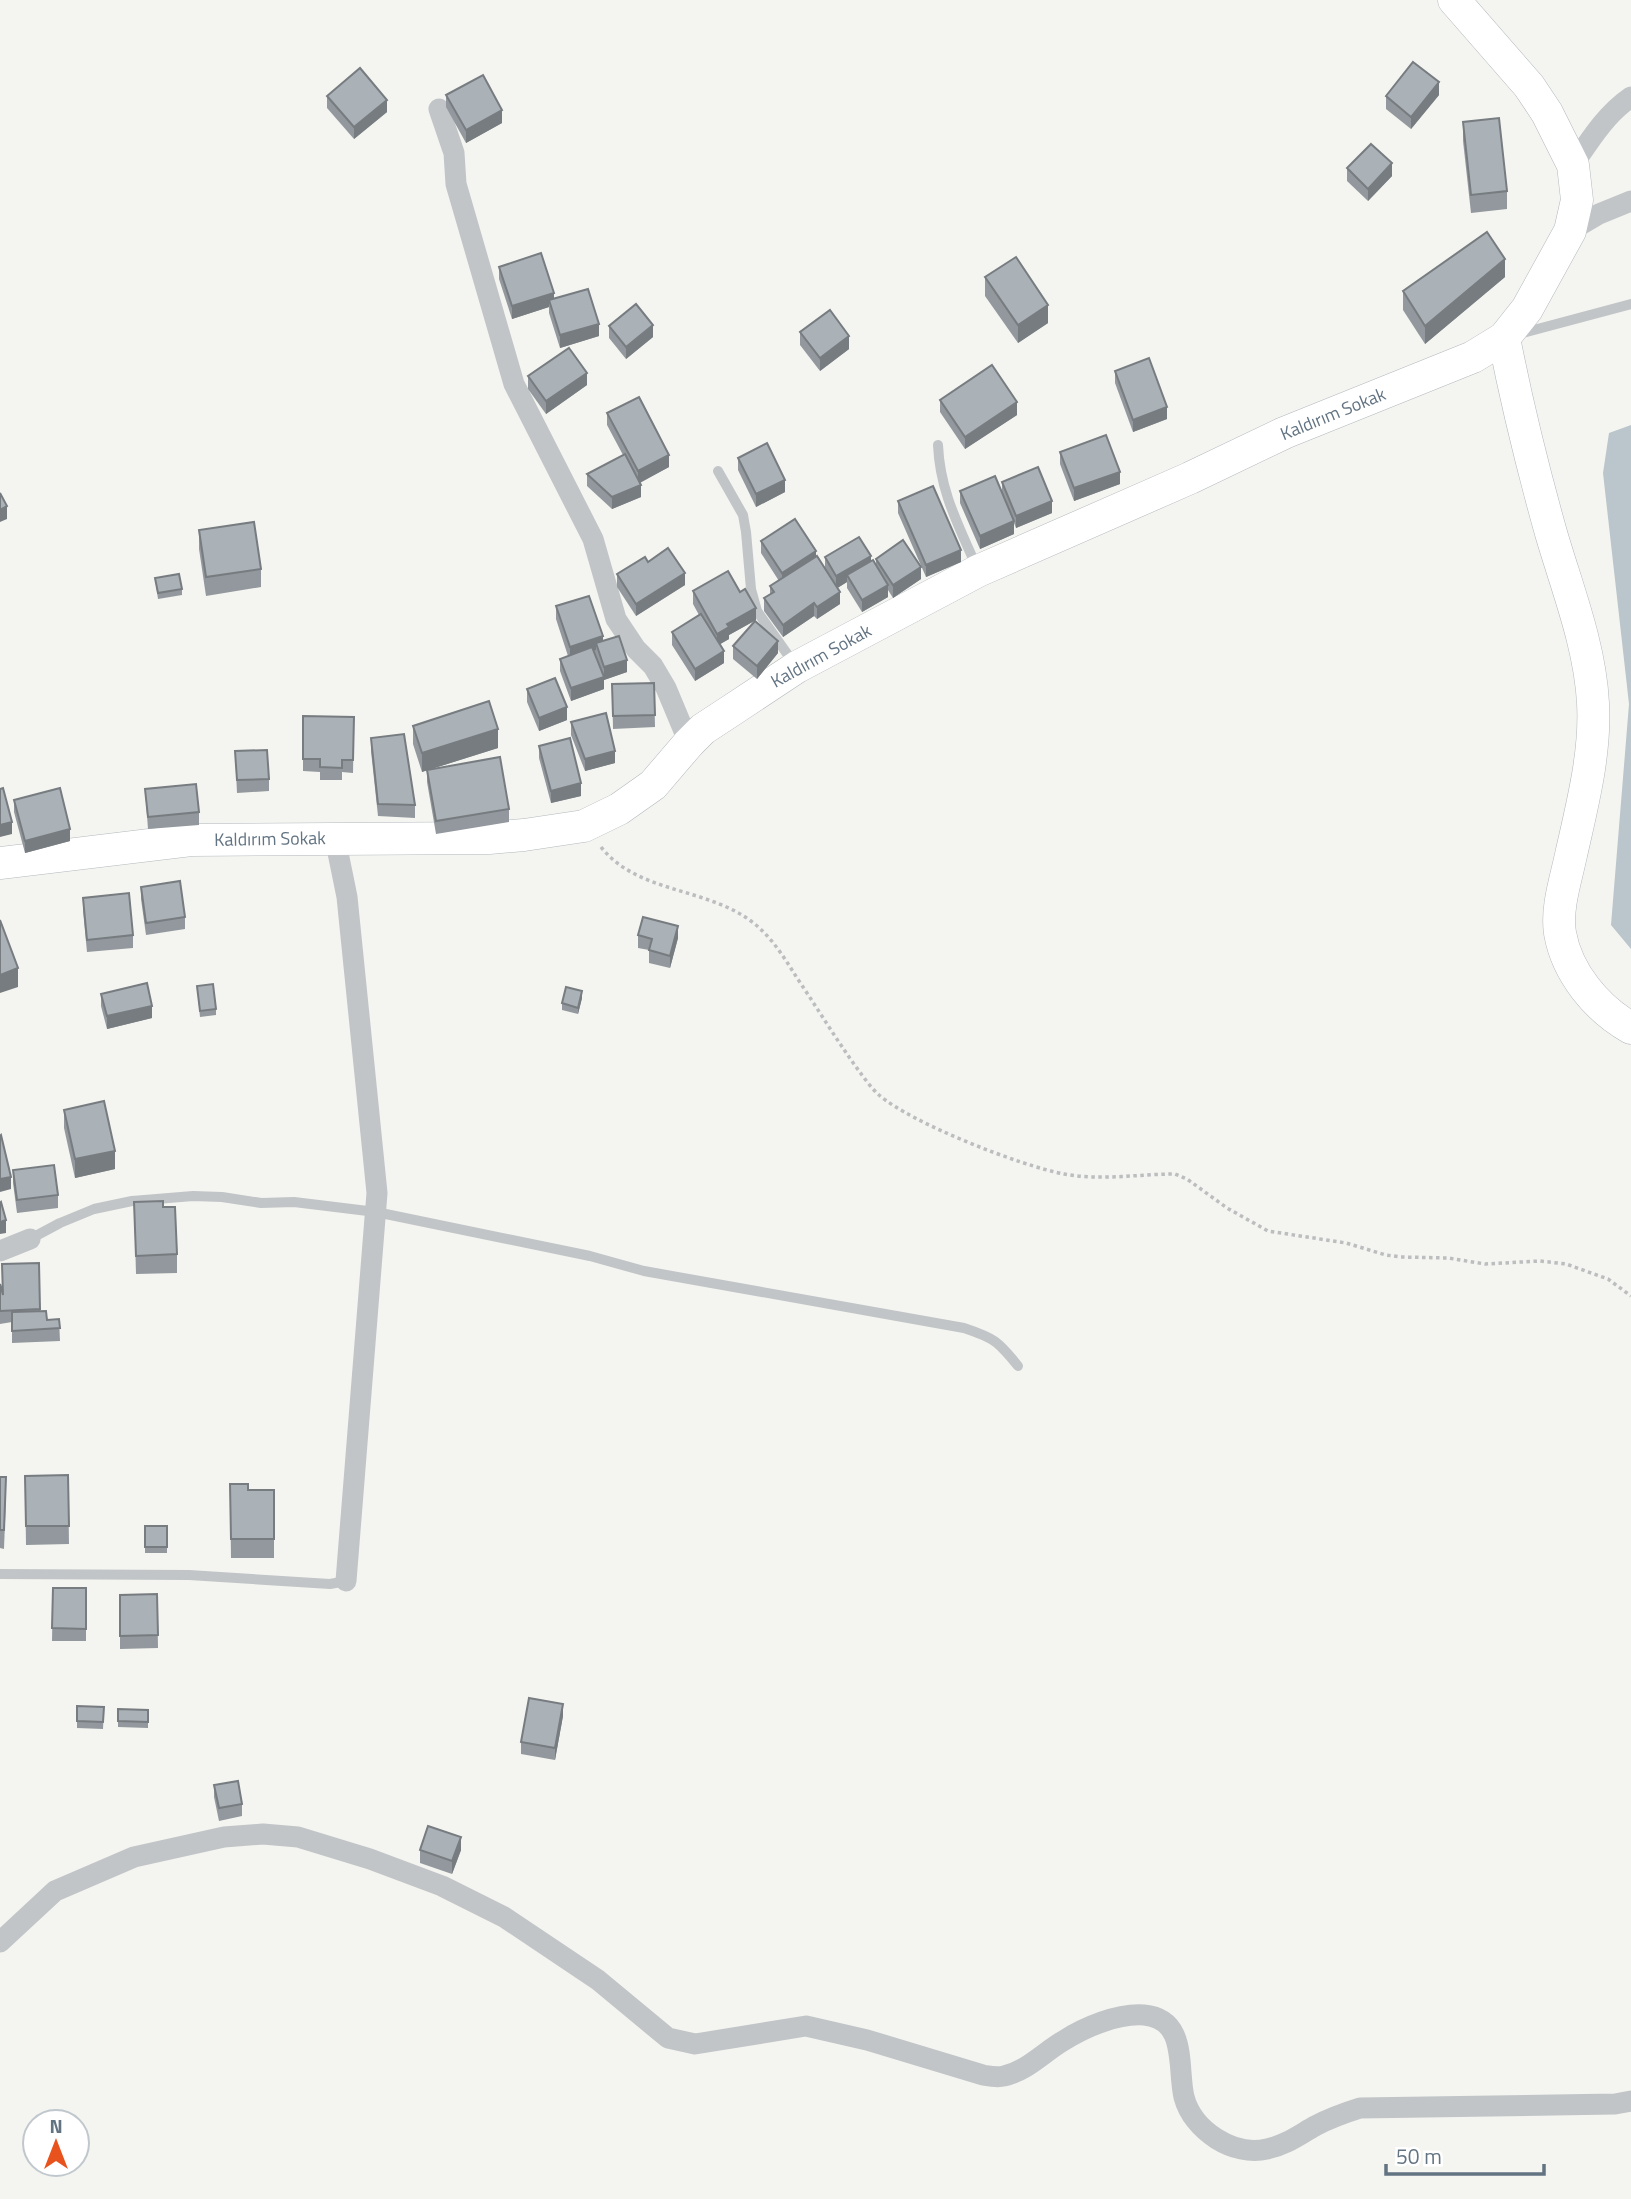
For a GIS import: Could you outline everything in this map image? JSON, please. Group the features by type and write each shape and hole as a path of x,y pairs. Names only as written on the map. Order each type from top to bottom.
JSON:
{"street":[{"path":"1454,0 1529,86 1573,165 1600,126 1621,103 1631,97"},
{"path":"439,109 454,153 456,184 514,384 593,539 616,619 636,649 653,666 666,688 689,743"},
{"name":"Kaldırım Sokak","path":"0,863 191,840 489,838 584,826 619,809 653,785 689,743 732,709 797,667 978,571 1190,478 1284,433 1473,357 1504,338 1527,309 1570,231 1577,200 1573,165"},
{"path":"1570,231 1599,214 1631,201"},
{"path":"1504,338 1534,473 1586,652 1593,703 1589,760 1564,888 1560,931 1574,972 1607,1012 1631,1028"},
{"path":"335,838 347,897 377,1193 346,1581"},
{"path":"0,1251 30,1239"},
{"path":"0,1942 55,1891 134,1857 224,1837 263,1833 298,1837 370,1859 442,1886 504,1917 598,1980 668,2038 680,2042 695,2044 806,2026 867,2039 983,2075 1002,2077 1020,2071 1063,2040 1084,2030 1109,2020 1146,2015 1160,2019 1173,2031 1178,2042 1185,2099 1192,2114 1218,2142 1242,2149 1265,2150 1291,2142 1313,2127 1360,2108 1615,2104 1631,2101"}],"lane":[{"path":"1504,338 1631,304"},
{"path":"938,445 939,471 944,492 978,571"},
{"path":"718,471 743,515 747,531 751,589 757,611 797,667"},
{"path":"30,1239 94,1209 132,1201 222,1197 261,1203 294,1202 376,1212 590,1256 644,1271 964,1328 989,1336 1000,1343 1018,1366"},
{"path":"0,1574 189,1575 330,1584 346,1581"}],"path":[{"path":"584,826 610,859 628,873 727,907 764,933 776,945 860,1072 879,1095 912,1117 1012,1158 1064,1174 1175,1174 1268,1231 1346,1243 1401,1257 1448,1258 1485,1264 1540,1261 1566,1264 1608,1279 1631,1296"}],"shaded area":[{"path":"1631,425 1631,949 1611,925 1629,704 1603,473 1609,433"}],"building":[{"path":"1413,62 1439,82 1411,117 1386,96"},
{"path":"360,68 387,100 354,127 327,96"},
{"path":"483,75 502,110 466,130 446,95"},
{"path":"1499,118 1507,191 1471,195 1463,122"},
{"path":"1371,144 1392,163 1368,189 1347,168"},
{"path":"1487,232 1505,259 1425,326 1403,291"},
{"path":"541,253 554,293 512,306 499,267"},
{"path":"1016,257 1048,305 1018,325 985,277"},
{"path":"588,289 599,324 560,335 549,300"},
{"path":"636,304 653,325 626,347 609,326"},
{"path":"830,310 849,336 820,358 800,332"},
{"path":"569,348 587,373 546,401 528,376"},
{"path":"1149,358 1167,407 1133,420 1115,371"},
{"path":"992,365 1017,402 965,437 940,400"},
{"path":"639,397 669,455 638,471 607,413"},
{"path":"1106,435 1120,472 1074,488 1060,452"},
{"path":"767,443 785,480 756,494 738,458"},
{"path":"625,454 641,485 612,497 587,474"},
{"path":"1038,467 1052,501 1016,516 1002,482"},
{"path":"995,476 1014,521 980,536 960,491"},
{"path":"933,486 961,550 926,565 898,501"},
{"path":"0,493 7,506 0,510"},
{"path":"795,519 816,551 782,573 761,541"},
{"path":"254,522 261,569 206,577 199,530"},
{"path":"859,537 871,556 836,576 825,557"},
{"path":"903,540 921,567 893,585 876,559"},
{"path":"668,548 685,573 636,604 617,574 645,557 648,562"},
{"path":"817,556 840,592 817,607 814,603 783,625 764,598 774,592 770,586"},
{"path":"873,560 888,585 862,600 847,575"},
{"path":"728,571 740,592 745,589 756,608 727,624 729,627 717,634 693,591"},
{"path":"179,574 182,589 158,593 155,578"},
{"path":"589,596 603,636 570,647 556,606"},
{"path":"701,614 724,651 695,669 672,632"},
{"path":"755,621 778,641 757,666 733,646"},
{"path":"619,636 627,660 604,667 596,643"},
{"path":"592,647 604,677 571,688 560,659"},
{"path":"555,678 567,707 539,718 527,689"},
{"path":"654,683 655,715 613,716 612,684"},
{"path":"489,701 498,729 422,753 413,726"},
{"path":"606,713 615,751 585,759 571,722"},
{"path":"303,716 354,717 353,760 342,760 342,768 320,767 320,759 303,759"},
{"path":"404,734 415,805 378,804 371,738"},
{"path":"570,738 581,783 551,791 539,746"},
{"path":"267,750 269,779 237,780 235,751"},
{"path":"500,757 509,809 436,821 427,770"},
{"path":"196,784 199,812 148,817 145,789"},
{"path":"3,788 12,822 0,825 0,789"},
{"path":"60,788 70,829 25,841 14,800"},
{"path":"180,881 185,917 146,923 141,887"},
{"path":"129,893 133,935 87,940 83,898"},
{"path":"643,917 678,926 670,956 649,950 652,939 638,935"},
{"path":"0,920 18,968 0,975"},
{"path":"147,983 152,1006 107,1016 101,994"},
{"path":"213,984 216,1009 200,1011 197,986"},
{"path":"566,987 582,991 578,1008 562,1003"},
{"path":"104,1101 115,1151 75,1159 64,1110"},
{"path":"0,1136 11,1177 0,1179"},
{"path":"54,1165 58,1195 17,1200 13,1170"},
{"path":"163,1201 163,1207 175,1207 177,1254 136,1256 134,1202"},
{"path":"0,1203 6,1220 0,1222"},
{"path":"39,1263 40,1309 0,1311 0,1284 3,1295 2,1264"},
{"path":"46,1311 47,1320 59,1319 60,1328 12,1331 12,1312"},
{"path":"68,1475 69,1526 26,1526 25,1476"},
{"path":"0,1477 6,1477 4,1530 0,1530"},
{"path":"230,1484 248,1484 248,1490 274,1490 274,1539 231,1539"},
{"path":"145,1526 167,1526 167,1547 145,1547"},
{"path":"53,1588 86,1588 86,1629 52,1628"},
{"path":"157,1594 158,1635 120,1636 120,1595"},
{"path":"529,1698 563,1704 555,1748 521,1742"},
{"path":"77,1706 104,1707 103,1722 77,1721"},
{"path":"118,1709 148,1710 148,1722 118,1721"},
{"path":"238,1781 242,1804 219,1808 214,1785"},
{"path":"428,1826 461,1837 452,1861 420,1850"}]}
